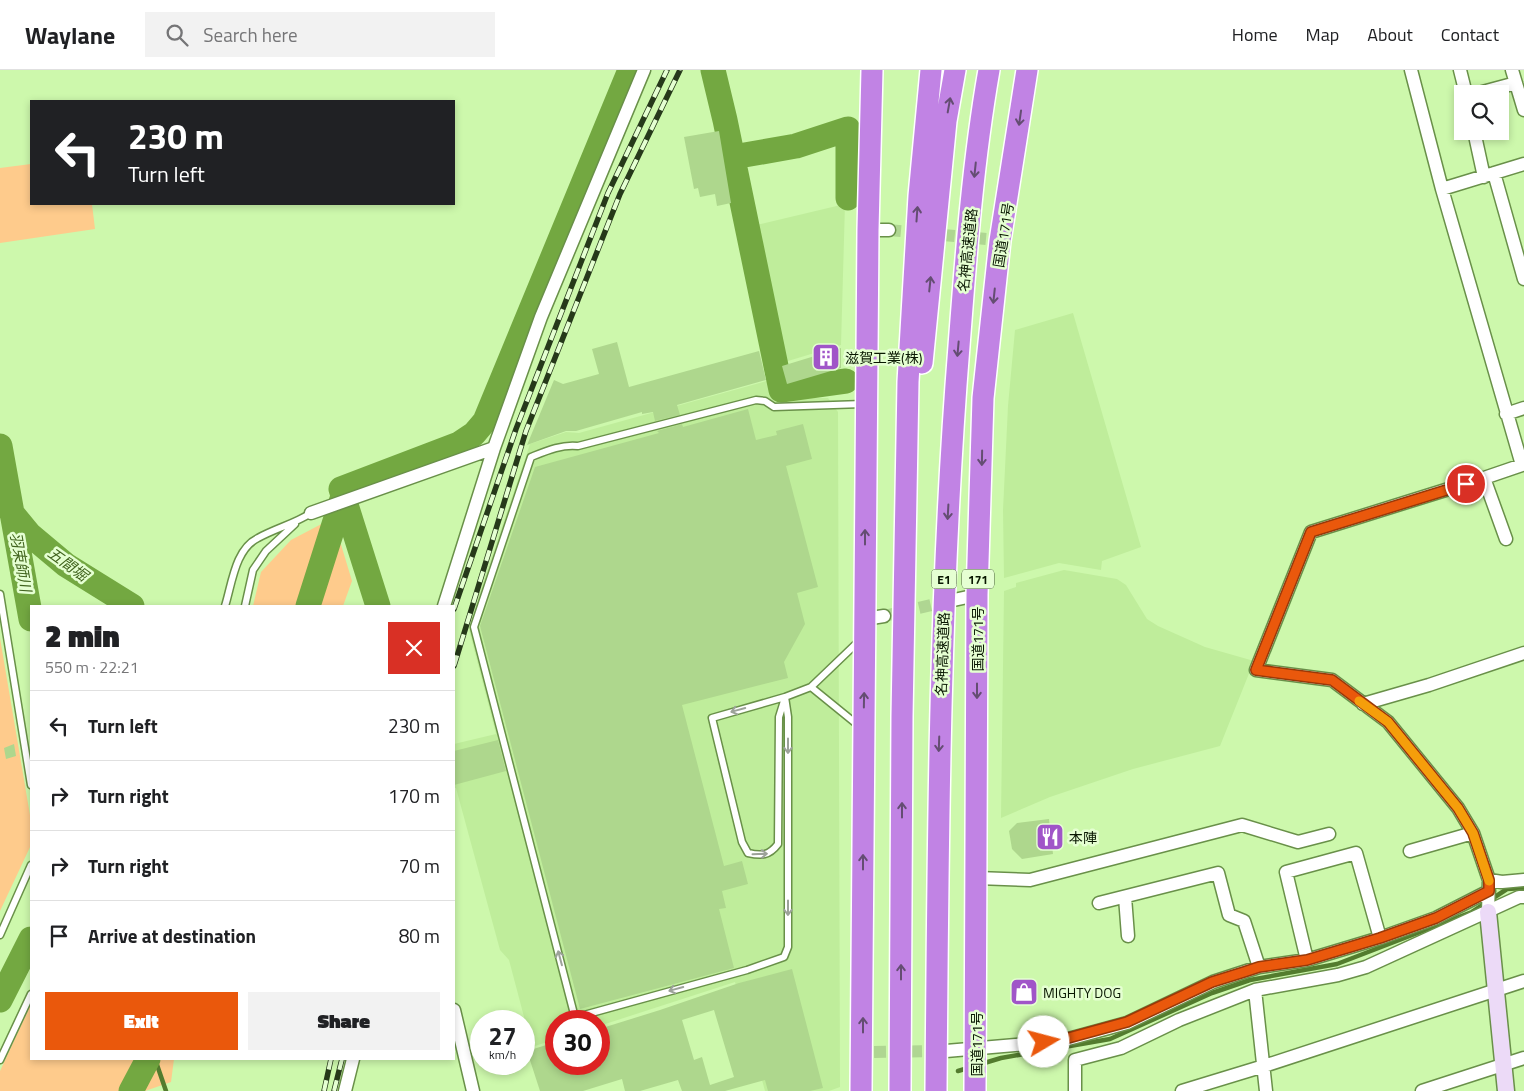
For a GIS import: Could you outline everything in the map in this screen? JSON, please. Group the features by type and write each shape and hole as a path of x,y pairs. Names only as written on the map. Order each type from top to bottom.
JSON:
{"highway":[{"path":"900,1091 902,717 908,372 919,196 931,70"},
{"path":"902,717 908,535 918,400 946,122 955,70"},
{"name":"名神高速道路","path":"936,1091 938,776 944,570 965,264 981,114 989,70"},
{"name":"国道171号","path":"975,1091 977,595 983,398 993,240 1027,70"},
{"path":"858,1090 868,1052 864,730 871,623 867,404 879,230 871,72"}],"street":[{"path":"444,605 494,448 541,317 644,70"},
{"path":"1410,70 1506,414 1523,464 1311,532 1256,670 1332,680 1388,722 1458,808 1473,833 1489,886 1488,912 1506,1091"},
{"path":"1460,70 1464,85"},
{"path":"1512,70 1524,110"},
{"path":"1509,85 1516,83"},
{"path":"1477,140 1524,279"},
{"path":"1442,189 1524,164"},
{"path":"1506,414 1524,408"},
{"path":"307,516 332,505 494,448"},
{"path":"1484,478 1506,539"},
{"path":"949,601 977,595"},
{"path":"1363,704 1429,685 1524,653"},
{"path":"977,878 1030,880 1242,825 1298,842 1330,834"},
{"path":"1410,851 1473,833"},
{"path":"1307,960 1286,872 1356,853 1380,938"},
{"path":"1099,903 1218,872 1229,915 1244,921 1259,967"},
{"path":"946,1051 1061,1040 1127,1022 1212,982 1259,967 1307,960 1380,938 1436,918 1489,886 1502,882 1524,880"},
{"path":"1125,897 1128,936"},
{"path":"1075,1091 1075,1060 1121,1048 1179,1020 1255,990 1338,975 1366,967 1518,897 1524,897"},
{"path":"1182,1091 1524,981"},
{"path":"1255,990 1266,1091"},
{"path":"455,1014 473,1091"},
{"path":"1422,1091 1524,1058"},
{"path":"345,1091 353,1060"}],"lane":[{"path":"785,697 788,717 788,948 784,957 747,970 584,1015 574,1014 474,627 531,457 569,445 578,446 756,400 765,401 774,407 867,404"},
{"path":"226,605 237,564 249,545 257,538 307,516"},
{"path":"245,605 253,570 262,557 271,546 307,516"},
{"path":"0,594 30,779"},
{"path":"785,697 779,718 778,844 772,853 760,856 748,853 742,842 712,718 785,697 811,687 871,623"},
{"path":"811,687 864,730"},
{"path":"0,935 30,867"},
{"path":"0,1060 30,996"}],"shaded area":[{"path":"30,164 30,205 92,205 95,229 0,243 0,168"},
{"path":"845,204 841,345 778,364 752,226"},
{"path":"1073,313 1141,547 1102,561 1101,570 1059,563 1004,578 1003,510 1008,406 1015,330"},
{"path":"774,379 779,398 828,398 838,412 840,1087 829,1091 765,1091 735,982 610,1022 610,1010 545,1010 545,1043 535,1046 535,1010 522,1010 509,960 500,950 455,788 455,744 496,734 468,626 530,444 566,432 579,433"},
{"path":"333,518 352,581 343,605 253,605 261,572 291,540"},
{"path":"1064,570 1117,579 1126,585 1147,619 1158,626 1205,647 1254,661 1220,746 1133,769 1050,797 1001,818 1004,591 1016,587 1016,583"},
{"path":"0,638 30,815 30,847 0,911"},
{"path":"30,1006 30,1060 174,1060 171,1082 145,1091 0,1091 0,1071"}],"building":[{"path":"719,131 731,203 717,206 715,194 700,197 698,188 694,189 684,137"},
{"path":"617,342 629,387 759,351 766,380 677,405 680,415 655,421 653,412 642,414 642,412 576,431 566,431 527,445 554,380 563,384 599,374 592,349"},
{"name":"滋賀工業(株)","path":"841,348 841,368 787,384 782,366"},
{"path":"748,409 756,440 777,435 776,431 803,424 812,459 786,466 818,587 797,593 805,624 784,662 788,678 682,705 724,866 742,861 748,884 722,891 726,908 719,909 734,968 580,1009 480,626 535,467 659,433 657,431 682,424 683,427"},
{"path":"498,740 506,771 455,785 455,751"},
{"path":"14,744 16,756 6,759 4,748"},
{"path":"1049,819 1053,854 1022,859 1012,849 1009,831 1017,823"},
{"path":"792,969 823,1088 810,1091 768,1091 765,1080 725,1091 682,1091 678,1080 640,1091 625,1091 622,1079 583,1091 540,1091 535,1075 535,1049 545,1045 545,1075 610,1075 610,1026 739,983","holes":["714,1010 734,1077 710,1085 702,1057 694,1060 682,1020"]}],"waterway":[{"path":"378,605 341,489 459,444 474,434 485,421 630,70"},
{"path":"713,70 781,390 846,381"},
{"path":"733,157 796,146 848,129 848,198"},
{"name":"羽束師川","path":"0,446 30,613"},
{"path":"308,605 343,496"},
{"name":"五間堀","path":"11,512 29,534 66,565 130,605"},
{"path":"981,1064 1001,1058 1110,1039 1212,993 1250,980 1337,964 1472,912 1507,889 1524,888"},
{"name":"羽束師川","path":"0,1000 30,941"},
{"name":"五間堀","path":"131,1091 147,1060"},
{"path":"155,1060 166,1091"},
{"path":"958,1071 968,1068"}],"tunnel":[{"path":"889,230 986,239"},
{"path":"884,616 949,601"},
{"path":"874,1052 942,1051"}],"railway":[{"path":"455,606 516,429 608,193 667,70"},
{"path":"455,663 526,431 620,194 680,70"},
{"path":"324,1091 331,1060"},
{"path":"334,1091 342,1060"}],"slow traffic":[{"path":"1359,701 1388,722 1458,808 1473,833 1489,881"}],"place":[{"name":"滋賀工業(株)","path":"826,357"},
{"name":"本陣","path":"1050,837"},
{"name":"MIGHTY DOG","path":"1024,992"}],"route":[{"path":"1044,1042 1061,1040 1127,1022 1212,982 1259,967 1307,960 1380,938 1436,918 1489,891 1489,880 1473,833 1458,808 1388,722 1332,680 1256,670 1311,532 1466,484"}]}
